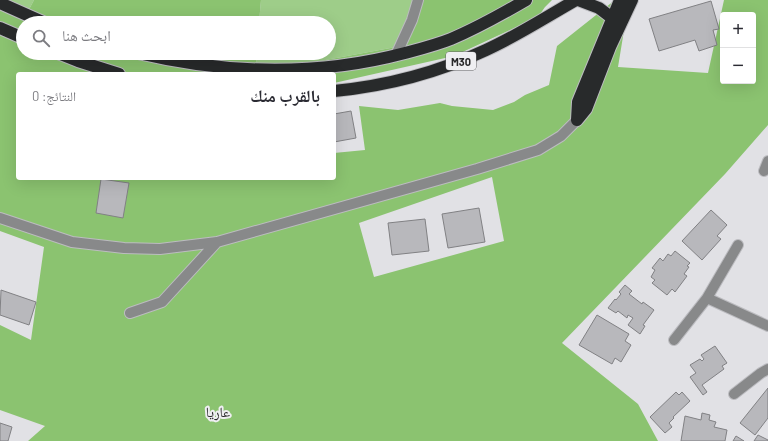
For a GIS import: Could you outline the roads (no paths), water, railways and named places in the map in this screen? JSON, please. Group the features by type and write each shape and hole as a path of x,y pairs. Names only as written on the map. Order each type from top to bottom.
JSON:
{"highway":[{"name":"M30","path":"172,60 260,70 306,69 346,65 396,55 450,39 493,19 526,0"},
{"name":"M30","path":"336,91 359,88 416,76 451,64 486,50 577,0"},
{"path":"577,0 599,8 612,18"},
{"path":"577,120 578,102 620,0"},
{"path":"577,120 586,109 610,47 632,0"},
{"path":"0,3 29,16"},
{"path":"0,28 16,35"},
{"path":"76,60 113,72"}],"street":[{"path":"396,55 412,20 418,0"},
{"path":"0,218 72,242 116,247 160,249 217,242 477,169 538,150 561,136 577,120"},
{"path":"130,313 162,302 217,242"},
{"path":"674,340 707,298 738,245"},
{"path":"707,298 768,326"},
{"path":"734,394 768,369"}],"district":[{"name":"عاريا","path":"218,411"}]}
